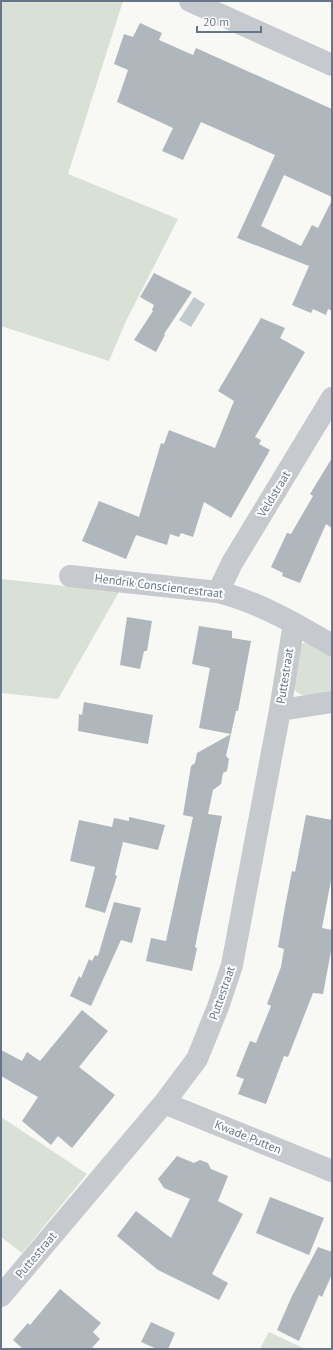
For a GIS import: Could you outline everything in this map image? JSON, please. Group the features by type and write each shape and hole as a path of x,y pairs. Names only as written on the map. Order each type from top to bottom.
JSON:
{"street":[{"path":"190,1 332,65"},
{"name":"Veldstraat","path":"218,592 232,563 332,398"},
{"name":"Hendrik Consciencestraat","path":"70,576 218,592 240,597 294,623 332,644"},
{"name":"Puttestraat","path":"1,1296 164,1103 197,1059 218,1007 232,965 280,710 294,623"},
{"path":"280,710 332,702"},
{"name":"Kwade Putten","path":"164,1103 332,1171"}],"shaded area":[{"path":"1,1 123,1 68,174 178,219 126,321 109,361 1,326"},
{"path":"194,297 205,304 191,327 179,320"},
{"path":"1,579 119,592 58,699 1,693"},
{"path":"305,642 332,655 332,692 306,696 297,692 293,688 300,645"},
{"path":"1,1117 87,1174 22,1253 1,1237"},
{"path":"269,1332 305,1349 260,1349"}],"building":[{"path":"140,23 162,33 159,40 193,55 196,48 332,109 332,197 284,175 261,226 301,246 312,225 318,228 332,200 332,311 328,309 326,315 313,309 311,313 292,305 309,266 237,238 275,155 201,122 183,160 162,151 173,128 117,102 128,70 114,64 124,34 133,37"},
{"path":"154,273 192,292 164,334 165,335 156,352 134,340 153,311 154,305 140,297"},
{"path":"261,318 285,328 280,338 305,352 255,437 261,440 259,444 270,450 231,518 204,502 193,537 181,533 179,537 170,534 167,545 136,535 126,559 82,541 99,501 139,517 161,443 164,444 169,430 215,448 234,401 218,391"},
{"path":"332,458 332,528 326,524 300,583 282,576 283,573 271,567 287,533 291,534 313,496 310,494"},
{"path":"127,617 152,621 147,651 144,651 140,669 120,665"},
{"path":"199,626 232,631 232,638 251,641 238,711 236,711 231,734 199,728 210,668 192,664"},
{"path":"84,702 153,715 148,744 78,731 79,714 82,715"},
{"path":"231,734 226,756 229,759 227,771 223,773 221,784 213,790 208,814 222,816 195,947 197,948 192,971 146,961 151,938 166,941 193,817 183,815 191,766 195,763 197,753"},
{"path":"306,815 332,820 332,875 322,928 332,930 332,946 323,994 313,993 288,1057 284,1056 266,1104 238,1094 244,1079 236,1076 250,1041 256,1043 271,1006 267,1004 281,967 284,949 278,947 292,871 295,872"},
{"path":"129,817 165,825 158,850 123,842 115,875 117,876 105,913 85,907 95,867 70,861 79,820 112,827 114,818 129,821"},
{"path":"114,902 141,908 132,943 121,940 91,1006 70,996 79,976 81,978 89,959 92,961 95,955 98,956"},
{"path":"82,1010 108,1031 79,1067 115,1095 72,1148 58,1136 51,1145 22,1121 38,1097 1,1076 1,1050 22,1061 27,1052 40,1061"},
{"path":"177,1156 194,1163 200,1160 208,1163 211,1169 228,1176 218,1201 243,1214 212,1274 228,1283 219,1300 158,1270 117,1236 136,1211 171,1238 190,1199 164,1188 158,1179"},
{"path":"270,1197 324,1218 309,1255 256,1233"},
{"path":"318,1247 332,1252 332,1274 322,1297 319,1295 299,1341 277,1330 292,1296"},
{"path":"60,1289 101,1323 93,1332 100,1339 91,1349 23,1349 13,1340 28,1323 30,1325"},
{"path":"151,1322 175,1333 168,1349 157,1349 141,1342"}]}
